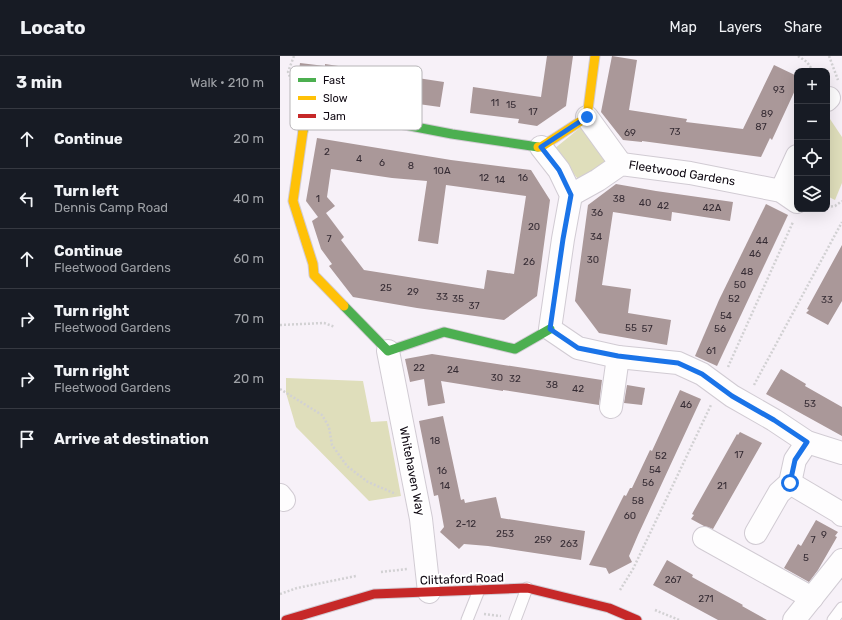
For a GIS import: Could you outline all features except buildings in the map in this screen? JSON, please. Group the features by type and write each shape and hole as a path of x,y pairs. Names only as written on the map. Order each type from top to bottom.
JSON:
{"street":[{"path":"595,56 587,117 622,164"},
{"path":"422,128 541,147 587,117"},
{"path":"303,130 293,201 313,264 314,275 388,351 444,332 515,349 550,329"},
{"path":"541,147 559,170 571,195 550,329"},
{"name":"Fleetwood Gardens","path":"571,195 598,180 622,164 690,173 791,203"},
{"path":"791,203 794,176"},
{"path":"550,329 578,348 618,356 678,363 702,374 732,396 774,420 807,442 842,453"},
{"name":"Whitehaven Way","path":"388,351 421,519 429,592"},
{"path":"611,407 618,356"},
{"path":"756,533 779,493 790,483 795,460 807,442"},
{"path":"790,483 842,515"},
{"path":"704,538 812,598"},
{"path":"794,620 842,560"},
{"name":"Clittaford Road","path":"286,620 374,594 527,588 609,608 637,620"}],"lane":[{"path":"515,620 527,588"},
{"path":"467,620 479,590"},
{"path":"833,620 842,608"}],"path":[{"path":"290,66 294,56"},
{"path":"798,56 808,62 811,68"},
{"path":"829,56 832,94"},
{"path":"290,67 288,72 290,77"},
{"path":"830,207 835,206 842,201"},
{"path":"609,608 633,568 720,386 791,203"},
{"path":"744,403 842,222"},
{"path":"280,325 324,323 349,331 364,327"},
{"path":"280,390 322,415 329,427 332,445 347,466 368,482 418,503"}],"green space":[{"path":"830,119 842,137 842,183 835,200 830,198"},
{"path":"581,127 608,162 581,183 554,149"},
{"path":"286,378 363,381 371,422 387,421 401,496 369,501 296,427 286,393"}],"traffic: fast":[{"path":"422,128 538,147"},
{"path":"344,306 388,351 444,332 515,349 550,329"}],"traffic: slow":[{"path":"538,147 541,147 587,117 595,56"},
{"path":"303,131 293,201 313,264 314,275 344,306"}],"traffic: jam":[{"path":"286,620 374,594 527,588 609,608 637,620"}],"route":[{"path":"587,117 541,147 559,170 571,195 550,329 578,348 618,356 678,363 702,374 732,396 774,420 807,442 795,460 790,483"}]}
